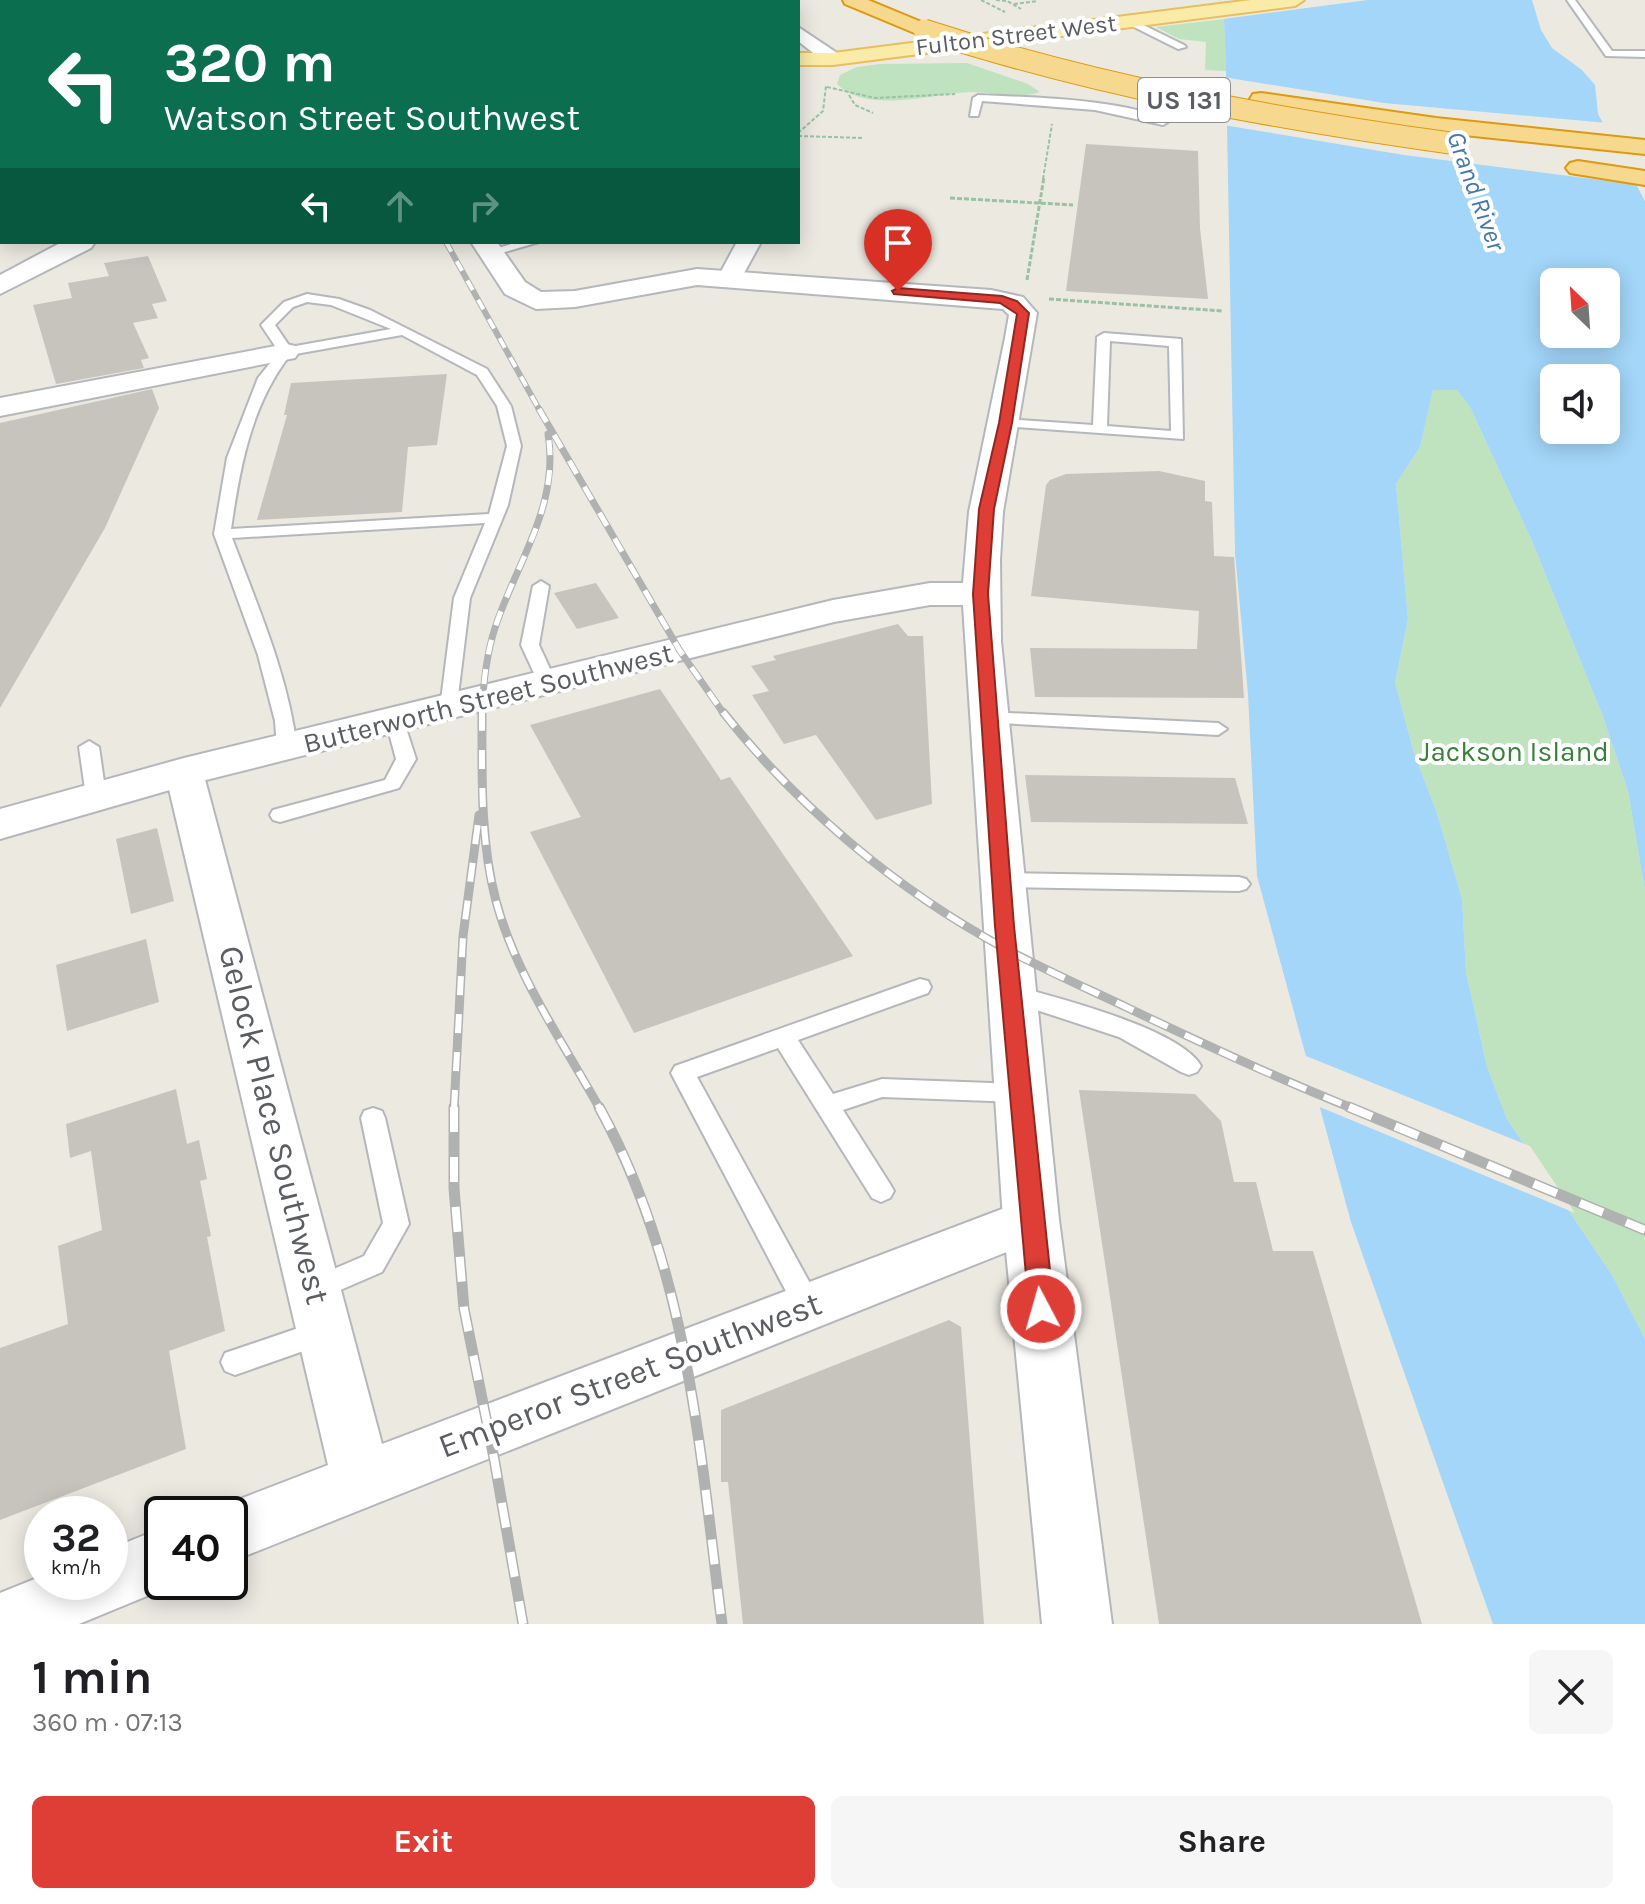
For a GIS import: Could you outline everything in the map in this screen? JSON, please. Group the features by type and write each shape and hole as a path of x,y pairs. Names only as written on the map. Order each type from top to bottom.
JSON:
{"highway":[{"name":"US 131","path":"896,0 955,23 1080,60 1261,99 1436,125 1645,147"},
{"name":"US 131","path":"852,1 924,30 1045,68 1139,91 1307,123 1450,143 1645,163"},
{"path":"1261,99 1645,131"},
{"path":"1450,143 1523,157"},
{"path":"1553,163 1645,178"}],"main road":[{"name":"Fulton Street West","path":"800,67 833,59 1295,0"},
{"name":"Fulton Street West","path":"800,59 833,59"}],"street":[{"path":"800,34 833,59"},
{"path":"0,286 78,244"},
{"path":"729,279 748,244"},
{"path":"487,247 515,288 536,301 562,301 675,279 729,279 1026,298"},
{"path":"1026,298 1020,308 1023,317 1006,423 987,509 980,594 1010,992 1031,1220 1077,1624"},
{"path":"0,407 286,352"},
{"name":"Butterworth Street Southwest","path":"0,824 184,772 885,600 930,594 980,594"},
{"name":"Gelock Place Southwest","path":"184,772 360,1479"},
{"name":"Emperor Street Southwest","path":"248,1525 1031,1220"},
{"path":"2,1624 61,1600"}],"lane":[{"path":"1571,0 1609,54 1645,54"},
{"path":"1129,21 1181,47"},
{"path":"974,114 978,98 1119,110 1163,122"},
{"path":"487,247 515,244"},
{"path":"286,352 268,325 297,300 311,297 356,310 404,331 482,372 504,406 514,446 495,518 462,598 449,708"},
{"path":"287,748 284,721 267,655 222,534 234,458 265,378 286,352 404,331"},
{"path":"1006,423 1178,436 1176,342 1104,337 1100,429"},
{"path":"222,534 495,518"},
{"path":"541,586 530,645 548,684"},
{"path":"988,718 1218,729"},
{"path":"280,815 392,784 406,759 395,722"},
{"path":"89,747 96,796"},
{"path":"1001,880 1239,884"},
{"path":"809,1307 683,1073 920,987"},
{"path":"1010,992 1097,1018 1165,1047 1189,1066"},
{"path":"784,1037 881,1191"},
{"path":"827,1106 882,1088 1020,1093"},
{"path":"235,1362 320,1310 373,1264 396,1224 373,1118"}],"path":[{"path":"1013,4 1037,1"},
{"path":"800,132 823,111 825,81"},
{"path":"827,87 849,95 897,101 959,94"},
{"path":"849,95 855,105 873,113"},
{"path":"1053,120 1026,298 1223,311"},
{"path":"800,134 863,138"},
{"path":"950,198 1073,205"}],"green space":[{"path":"1224,19 1226,71 1205,70 1206,42 1179,39 1156,27"},
{"path":"967,63 1028,84 1040,92 1015,95 972,92 883,100 850,93 837,84 840,75 857,67"},
{"name":"Jackson Island","path":"1433,389 1457,390 1470,407 1532,541 1602,714 1628,791 1645,891 1645,1339 1612,1275 1507,1119 1487,1067 1466,972 1462,899 1437,813 1414,753 1395,683 1408,619 1396,484 1420,447"}],"water":[{"name":"Grand River","path":"1219,0 1532,0 1541,30 1552,48 1582,70 1595,85 1598,114 1645,201 1645,891 1628,791 1602,714 1532,541 1470,407 1457,390 1433,390 1420,447 1396,484 1408,619 1395,683 1414,753 1437,813 1462,899 1466,972 1487,1067 1507,1119 1612,1275 1645,1339 1645,1624 1493,1624 1351,1222 1257,876 1248,694 1235,553 1224,19"}],"pier":[{"path":"1368,0 1223,19 1215,1"},
{"path":"1223,77 1384,103 1608,123 1640,185 1404,155 1223,125"},
{"path":"1301,1054 1530,1146 1575,1213 1315,1105"}],"building":[{"path":"1086,144 1198,151 1200,228 1208,299 1066,291"},
{"path":"148,256 167,301 152,304 158,318 133,323 149,358 141,360 144,368 56,384 33,305 72,298 68,283 109,276 104,263"},
{"path":"447,374 437,445 408,447 402,512 257,520 287,415 284,415 291,383"},
{"path":"152,389 159,408 105,528 0,708 0,423"},
{"path":"1159,471 1205,481 1205,501 1212,502 1214,556 1234,557 1244,698 1035,697 1030,648 1197,649 1199,611 1031,596 1046,485 1050,480 1066,474"},
{"path":"596,583 619,618 577,629 554,593"},
{"path":"898,624 908,636 923,636 932,804 876,820 816,735 784,744 752,695 769,691 751,666 776,660 773,656"},
{"path":"660,689 721,780 730,777 853,956 634,1033 530,832 581,817 530,725"},
{"path":"1025,775 1235,778 1248,824 1031,822"},
{"path":"157,828 174,901 131,914 116,839"},
{"path":"146,939 159,1002 67,1031 56,965"},
{"path":"176,1089 187,1144 199,1140 207,1179 200,1181 225,1331 169,1351 186,1449 63,1496 24,1496 24,1511 0,1520 0,1348 68,1324 58,1246 102,1230 91,1151 70,1158 66,1124"},
{"path":"1079,1090 1195,1094 1221,1121 1234,1182 1256,1182 1273,1251 1313,1251 1422,1624 1159,1624"},
{"path":"949,1320 961,1327 984,1624 743,1624 728,1482 721,1482 721,1410"}],"railway":[{"path":"447,244 540,411"},
{"path":"539,409 680,651 724,714"},
{"path":"482,714 489,649 495,628 534,534 548,486 548,434"},
{"path":"723,712 784,781 852,844 889,874 966,926 1066,979 1239,1060 1354,1109"},
{"path":"482,714 485,831 496,901 515,956 600,1109"},
{"path":"454,1109 463,936 479,815"},
{"path":"1349,1107 1645,1230"},
{"path":"454,1109 454,1188 464,1309 523,1624"},
{"path":"600,1109 629,1168 653,1231 671,1294 696,1424 722,1624"}],"route":[{"path":"898,291 1002,299 1013,303 1023,313 1006,423 987,509 980,594 1004,926 1041,1309"}]}
